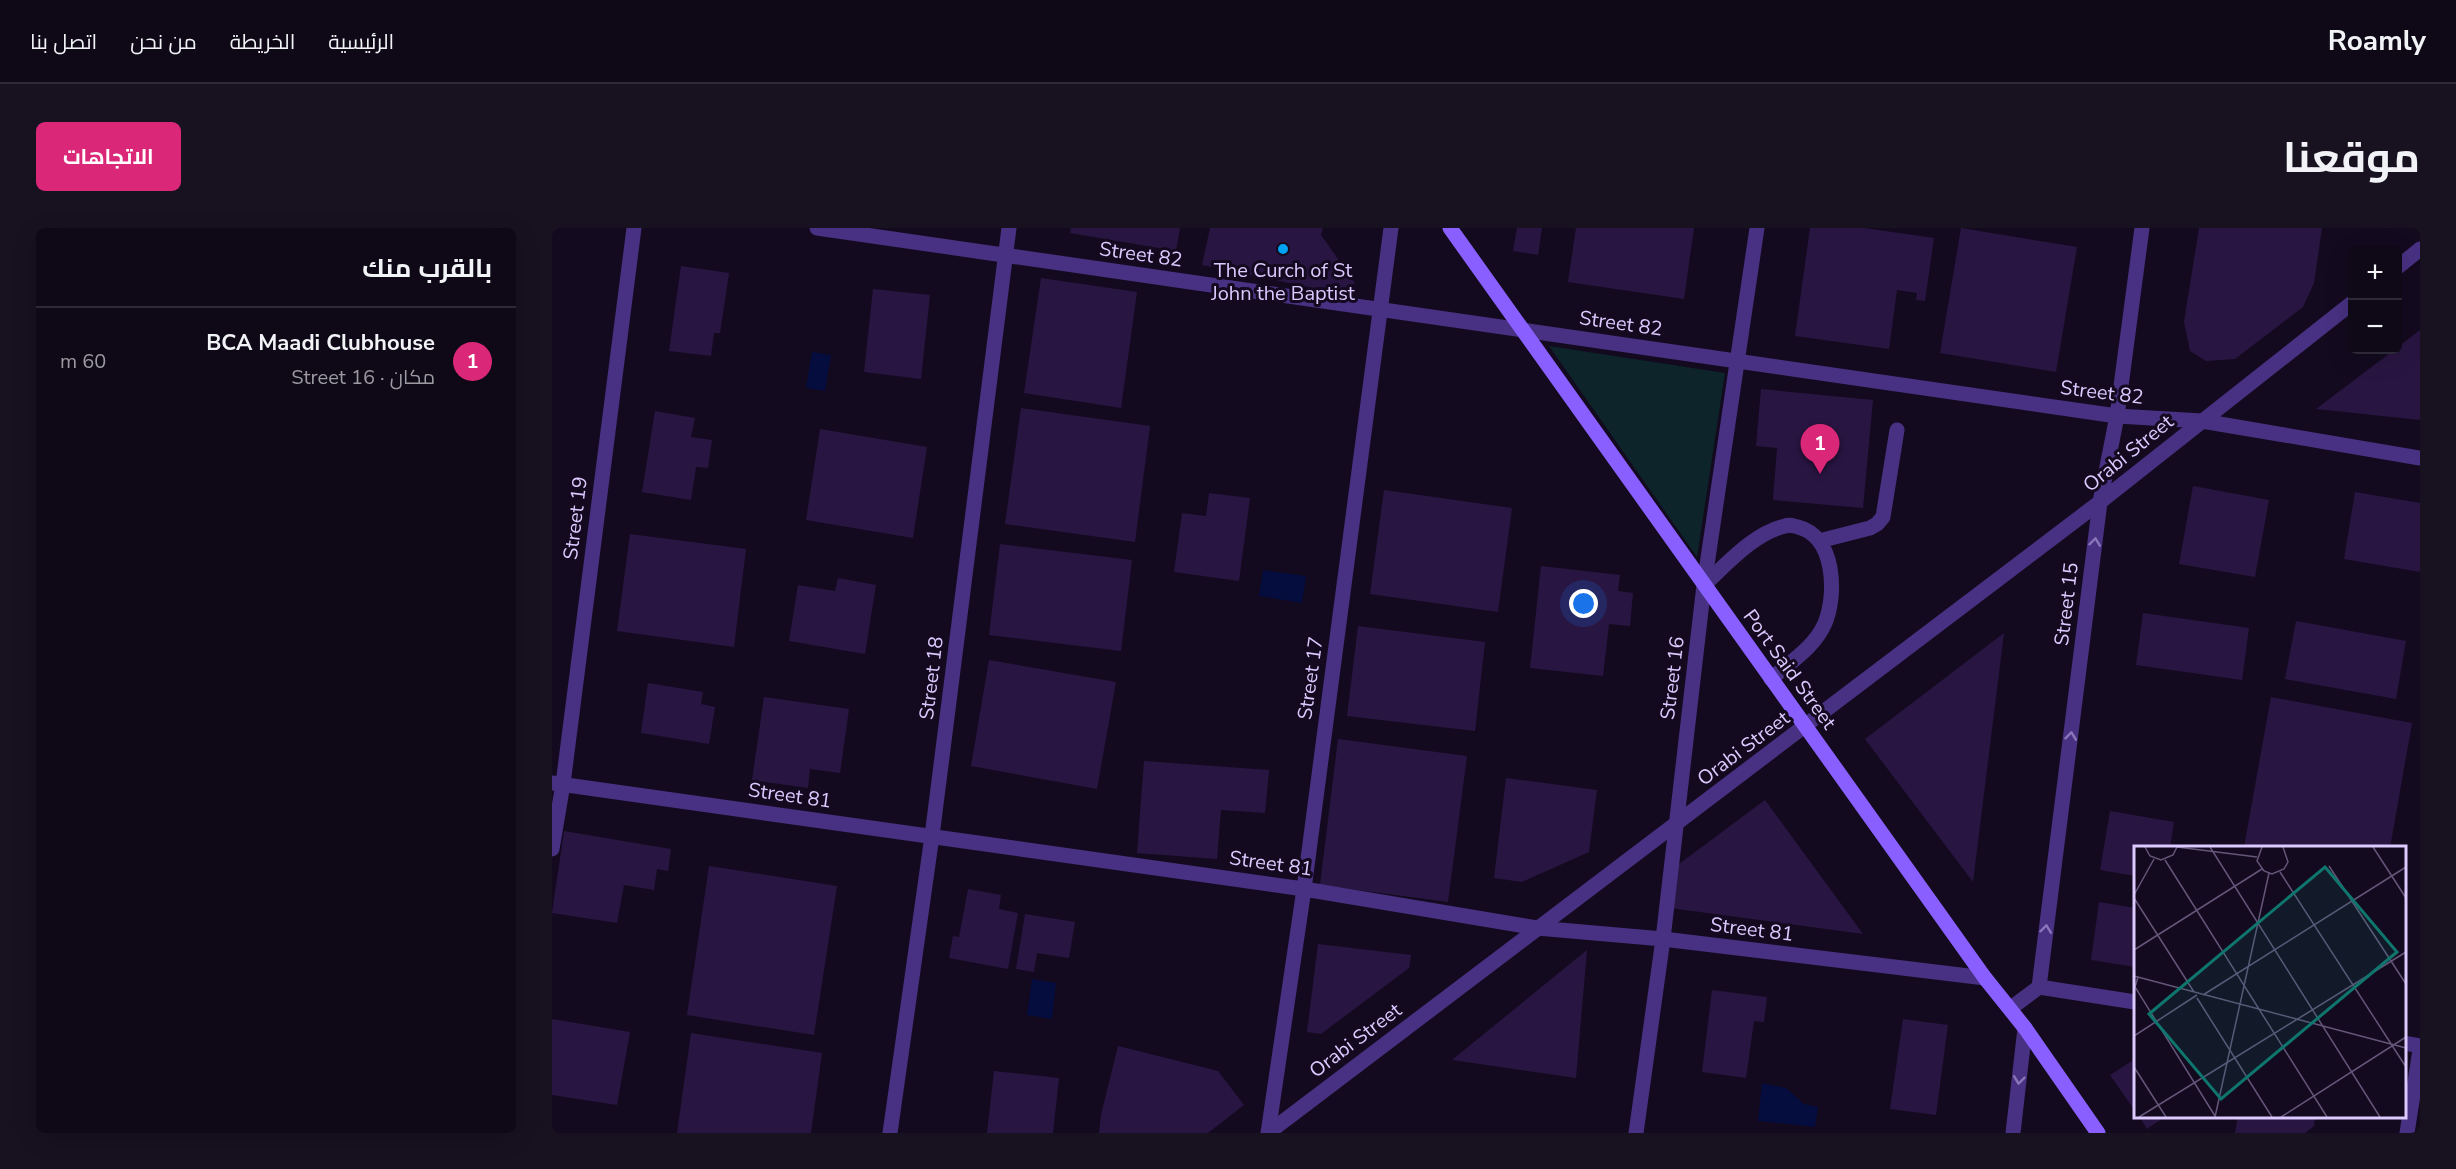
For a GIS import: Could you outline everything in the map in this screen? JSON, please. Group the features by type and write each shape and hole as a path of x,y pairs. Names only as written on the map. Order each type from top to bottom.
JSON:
{"main road":[{"name":"Port Said Street","path":"1450,228 1985,978 2011,1008 2098,1133"}],"street":[{"name":"Street 19","path":"552,849 557,783 634,228"},
{"name":"Street 82","path":"817,228 2117,416 2202,421 2420,458"},
{"name":"Street 18","path":"891,1133 932,836 1009,228"},
{"name":"Street 17","path":"1268,1133 1304,889 1391,228"},
{"name":"Street 16","path":"1636,1133 1663,939 1704,585 1757,228"},
{"name":"Street 15","path":"2038,987 2100,502 2117,416 2142,228"},
{"path":"2402,263 2420,249"},
{"name":"Orabi Street","path":"1268,1133 2100,502 2348,306"},
{"path":"1819,541 1870,528 1883,518 1897,430"},
{"path":"1704,585 1741,552 1771,530 1788,525 1805,529 1819,541 1828,560 1832,582 1831,603 1825,623 1814,642 1771,679"},
{"name":"Street 81","path":"557,783 1304,889 1537,927 1663,939 1985,978"},
{"path":"2011,1008 2038,987 2134,1002"},
{"path":"2013,1133 2025,1028"},
{"path":"2405,1044 2420,1048 2407,1133"}],"green space":[{"path":"1549,346 1725,373 1697,557"}],"shaded area":[{"path":"812,352 831,355 825,391 806,388"},
{"path":"1263,570 1306,576 1302,603 1259,596"},
{"path":"1032,979 1056,983 1052,1019 1027,1015"},
{"path":"1762,1083 1786,1088 1804,1104 1818,1107 1815,1127 1758,1121"}],"building":[{"path":"1071,228 1180,228 1176,251 1070,233"},
{"name":"The Curch of St John the Baptist","path":"1210,228 1323,228 1321,235 1355,283 1337,293 1202,265"},
{"path":"1517,228 1542,228 1538,255 1513,251"},
{"path":"1576,228 1694,228 1684,299 1568,282"},
{"path":"1810,228 1864,228 1934,238 1925,301 1916,300 1917,293 1897,290 1889,349 1795,336"},
{"path":"1961,228 2077,247 2056,372 1940,353"},
{"path":"2199,228 2322,228 2314,283 2303,307 2235,359 2206,361 2190,351 2184,322"},
{"path":"681,266 729,273 720,333 714,333 711,356 669,351"},
{"path":"1041,278 1137,292 1121,408 1024,393"},
{"path":"873,289 930,295 921,379 864,372"},
{"path":"2420,330 2420,420 2316,409 2389,354 2402,354 2402,344"},
{"path":"1761,389 1873,400 1863,508 1773,500 1777,448 1756,446"},
{"path":"1021,408 1150,426 1135,542 1005,524"},
{"path":"655,411 695,418 691,437 712,440 708,468 696,467 691,500 642,492"},
{"path":"820,429 927,447 913,538 806,520"},
{"path":"2193,486 2269,500 2255,577 2179,564"},
{"path":"1384,490 1512,508 1498,612 1370,594"},
{"path":"2355,492 2420,503 2420,572 2344,559"},
{"path":"1209,493 1250,498 1239,581 1174,572 1182,513 1206,516"},
{"path":"630,534 746,549 734,647 617,631"},
{"path":"1000,544 1132,560 1121,651 989,635"},
{"path":"1541,566 1620,575 1618,591 1633,593 1630,626 1609,624 1603,676 1530,668"},
{"path":"838,578 876,585 865,654 789,641 798,585 835,591"},
{"path":"2143,613 2249,628 2242,680 2136,665"},
{"path":"2296,621 2406,641 2396,699 2285,679"},
{"path":"1358,626 1485,642 1475,731 1347,716"},
{"path":"2004,633 1973,882 1865,739"},
{"path":"989,660 1116,682 1097,789 971,766"},
{"path":"648,683 703,692 701,704 715,707 709,744 641,733"},
{"path":"764,697 849,709 840,773 810,769 808,788 752,780"},
{"path":"2271,697 2412,723 2390,846 2244,846"},
{"path":"1338,739 1467,756 1448,902 1320,885"},
{"path":"1144,761 1269,770 1265,813 1221,810 1217,859 1137,853"},
{"path":"1506,778 1597,790 1589,852 1522,882 1494,878"},
{"path":"1765,800 1863,934 1670,908 1679,864"},
{"path":"2110,811 2174,822 2170,846 2134,846 2134,876 2100,870"},
{"path":"564,831 671,849 668,871 657,869 654,890 624,885 617,923 552,913"},
{"path":"709,866 837,886 814,1035 687,1015"},
{"path":"968,889 1001,895 999,909 1018,913 1008,969 949,958 953,936 959,937"},
{"path":"2099,902 2134,908 2134,967 2091,960"},
{"path":"1025,914 1075,922 1069,958 1037,953 1034,972 1016,969"},
{"path":"1318,944 1411,955 1409,968 1321,1034 1307,1032"},
{"path":"1587,950 1576,1078 1452,1060"},
{"path":"1712,990 1767,997 1764,1022 1754,1021 1746,1078 1702,1072"},
{"path":"552,1019 630,1032 617,1105 552,1095"},
{"path":"1903,1019 1948,1025 1936,1115 1890,1109"},
{"path":"691,1033 822,1053 811,1133 677,1133"},
{"path":"1118,1046 1218,1071 1244,1105 1208,1133 1099,1133 1101,1115"},
{"path":"2134,1060 2134,1110 2110,1075"},
{"path":"994,1071 1059,1078 1053,1133 987,1133"},
{"path":"2140,1118 2163,1118 2147,1129"},
{"path":"2238,1118 2315,1118 2314,1126 2305,1133 2235,1133"}],"place":[{"name":"The Curch of St John the Baptist","path":"1283,249"},
{"name":"BCA Maadi Clubhouse","path":"1820,474"}]}
